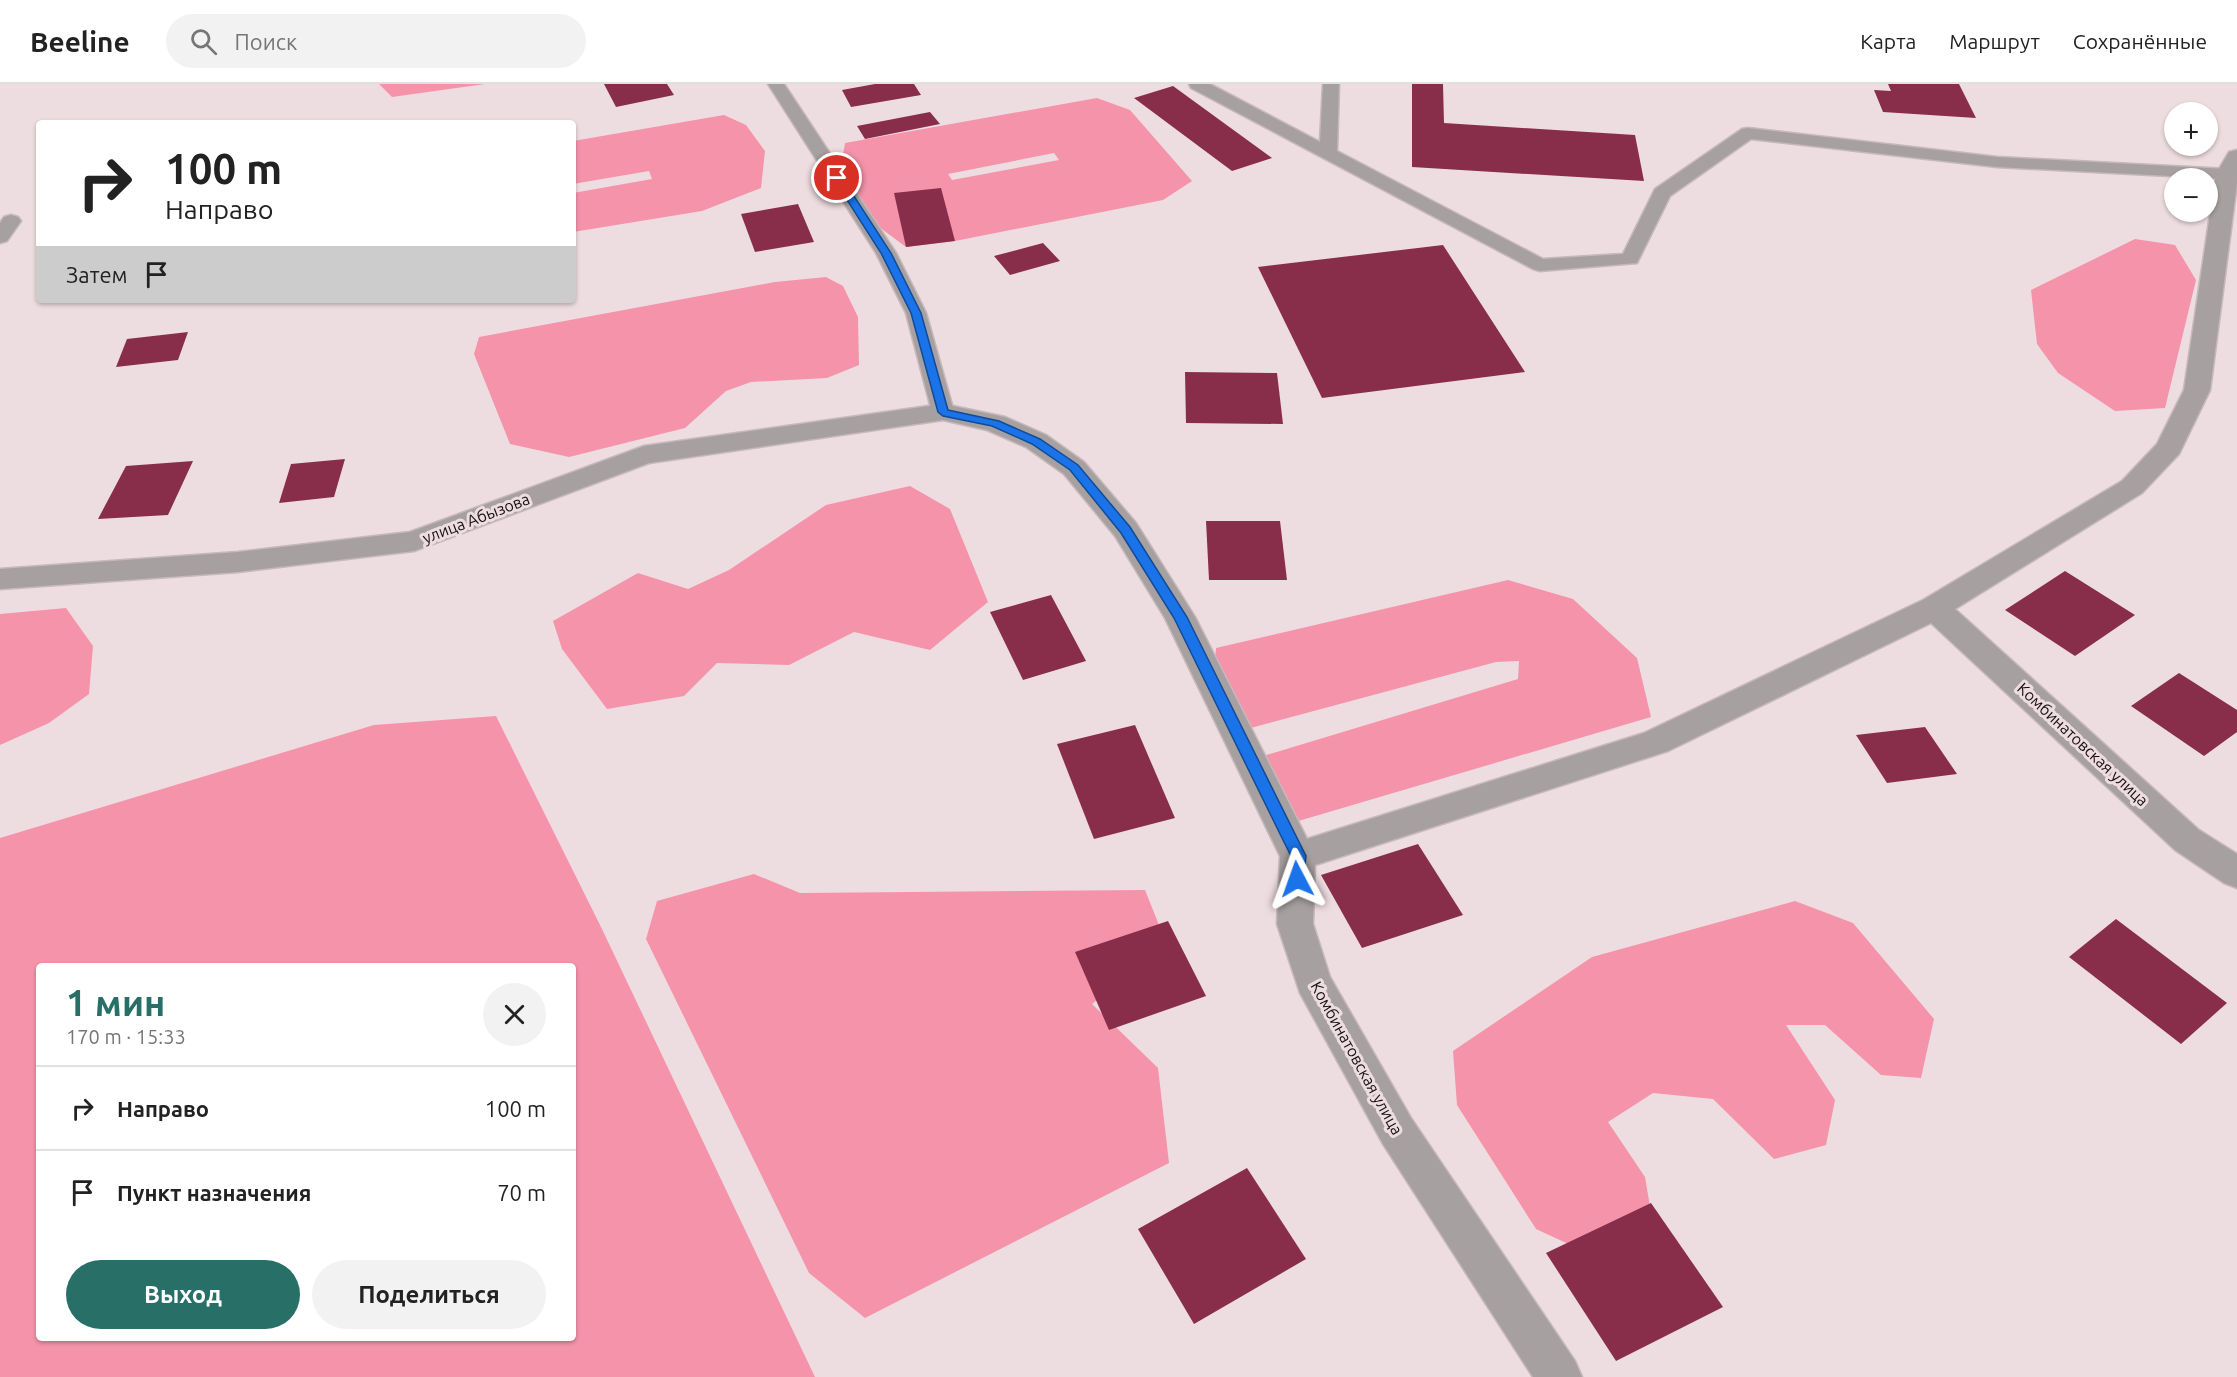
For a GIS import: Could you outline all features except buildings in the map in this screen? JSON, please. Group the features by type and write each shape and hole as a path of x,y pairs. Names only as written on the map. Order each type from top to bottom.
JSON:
{"street":[{"path":"1298,856 1656,742 1934,608 2132,487 2169,448 2197,390 2232,165"},
{"name":"улица Абызова","path":"0,579 238,562 414,541 644,455 943,412"},
{"name":"Комбинатовская улица","path":"943,412 995,423 1036,441 1074,468 1126,530 1180,617 1298,856 1295,924 1313,981 1397,1131 1559,1377"},
{"name":"Комбинатовская улица","path":"1934,608 2187,840 2237,873"}],"lane":[{"path":"776,84 886,253 916,313 943,412"},
{"path":"1197,84 1540,265 1630,259 1662,193 1748,133 1997,162 2232,165"},
{"path":"1328,153 1330,84"},
{"path":"0,237 11,221"}],"shaded area":[{"path":"379,84 485,84 392,97"},
{"path":"1097,98 1130,110 1192,181 1163,200 955,241 906,247 871,221 842,161 845,143","holes":["1054,153 1059,160 952,180 948,174"]},
{"path":"724,115 746,125 765,151 761,188 702,211 576,232 576,192 652,179 649,171 576,183 576,140"},
{"path":"2135,239 2175,245 2196,280 2165,408 2115,411 2058,373 2037,344 2031,290"},
{"path":"826,277 843,286 858,317 859,365 827,378 751,382 726,391 685,428 569,457 510,444 474,354 479,337 775,282"},
{"path":"910,486 950,509 988,602 930,650 854,632 789,665 717,663 684,696 607,709 562,649 553,621 638,573 688,589 729,570 826,505"},
{"path":"1508,580 1573,599 1637,658 1651,717 1295,822 1250,760 1518,679 1519,661 1496,662 1247,729 1213,683 1216,648"},
{"path":"66,608 93,646 89,694 49,723 0,745 0,614"},
{"path":"496,716 601,927 815,1377 0,1377 0,838 374,725"},
{"path":"754,874 800,893 1145,890 1167,945 1092,1004 1158,1068 1169,1163 865,1318 809,1273 646,939 657,901"},
{"path":"1795,901 1853,923 1934,1019 1921,1078 1881,1075 1825,1025 1786,1025 1835,1100 1826,1145 1774,1159 1713,1099 1653,1093 1608,1122 1645,1177 1654,1230 1605,1261 1536,1229 1457,1105 1453,1051 1592,957"}],"route":[{"path":"837,178 886,253 916,313 943,412 995,423 1036,441 1074,468 1126,530 1180,617 1289,836 1298,856 1297,879"}]}
